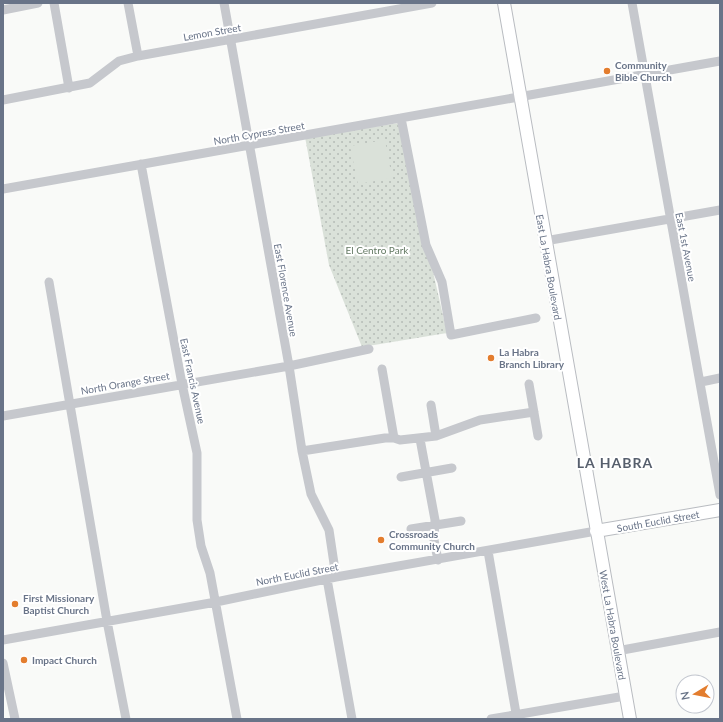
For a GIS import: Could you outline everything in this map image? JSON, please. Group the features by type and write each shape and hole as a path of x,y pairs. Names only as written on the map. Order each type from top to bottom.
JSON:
{"main road":[{"name":"East La Habra Boulevard","path":"504,3 519,97 596,532"},
{"name":"South Euclid Street","path":"596,532 720,510"},
{"name":"West La Habra Boulevard","path":"596,532 630,719"}],"street":[{"path":"3,10 38,3"},
{"path":"54,3 69,88"},
{"path":"128,3 138,56"},
{"name":"East Florence Avenue","path":"224,3 289,366 302,451 311,494 329,530 331,578 352,719"},
{"name":"Lemon Street","path":"3,100 90,83 120,61 138,56 231,40 389,7 432,3"},
{"name":"East 1st Avenue","path":"632,3 720,494"},
{"name":"North Cypress Street","path":"3,189 720,61"},
{"path":"401,118 426,245 442,282 451,335 536,318"},
{"name":"East Francis Avenue","path":"141,164 182,384 197,453 197,520 201,546 210,573 237,719"},
{"path":"545,241 720,210"},
{"path":"49,282 107,622 126,719"},
{"name":"North Orange Street","path":"3,416 289,366 369,349"},
{"path":"382,369 394,438"},
{"path":"701,382 720,378"},
{"path":"529,384 538,436"},
{"path":"431,405 436,436"},
{"path":"302,451 394,438 400,440 420,439 436,436 480,420 534,412"},
{"path":"420,439 435,525 434,540 438,560"},
{"path":"401,477 452,468"},
{"path":"411,529 461,521"},
{"name":"North Euclid Street","path":"3,640 216,602 331,578 596,532"},
{"path":"488,551 516,717"},
{"path":"617,651 720,632"},
{"path":"3,663 15,719"},
{"path":"491,719 516,717 626,696"}],"green space":[{"name":"El Centro Park","path":"399,123 447,333 362,347 329,265 305,137"},
{"path":"385,140 392,178 358,184 350,146"}],"place":[{"name":"Community Bible Church","path":"607,71"},
{"name":"La Habra Branch Library","path":"491,358"},
{"name":"Crossroads Community Church","path":"381,540"},
{"name":"First Missionary Baptist Church","path":"15,604"},
{"name":"Impact Church","path":"24,660"}],"district":[{"name":"LA HABRA","path":"615,463"}]}
